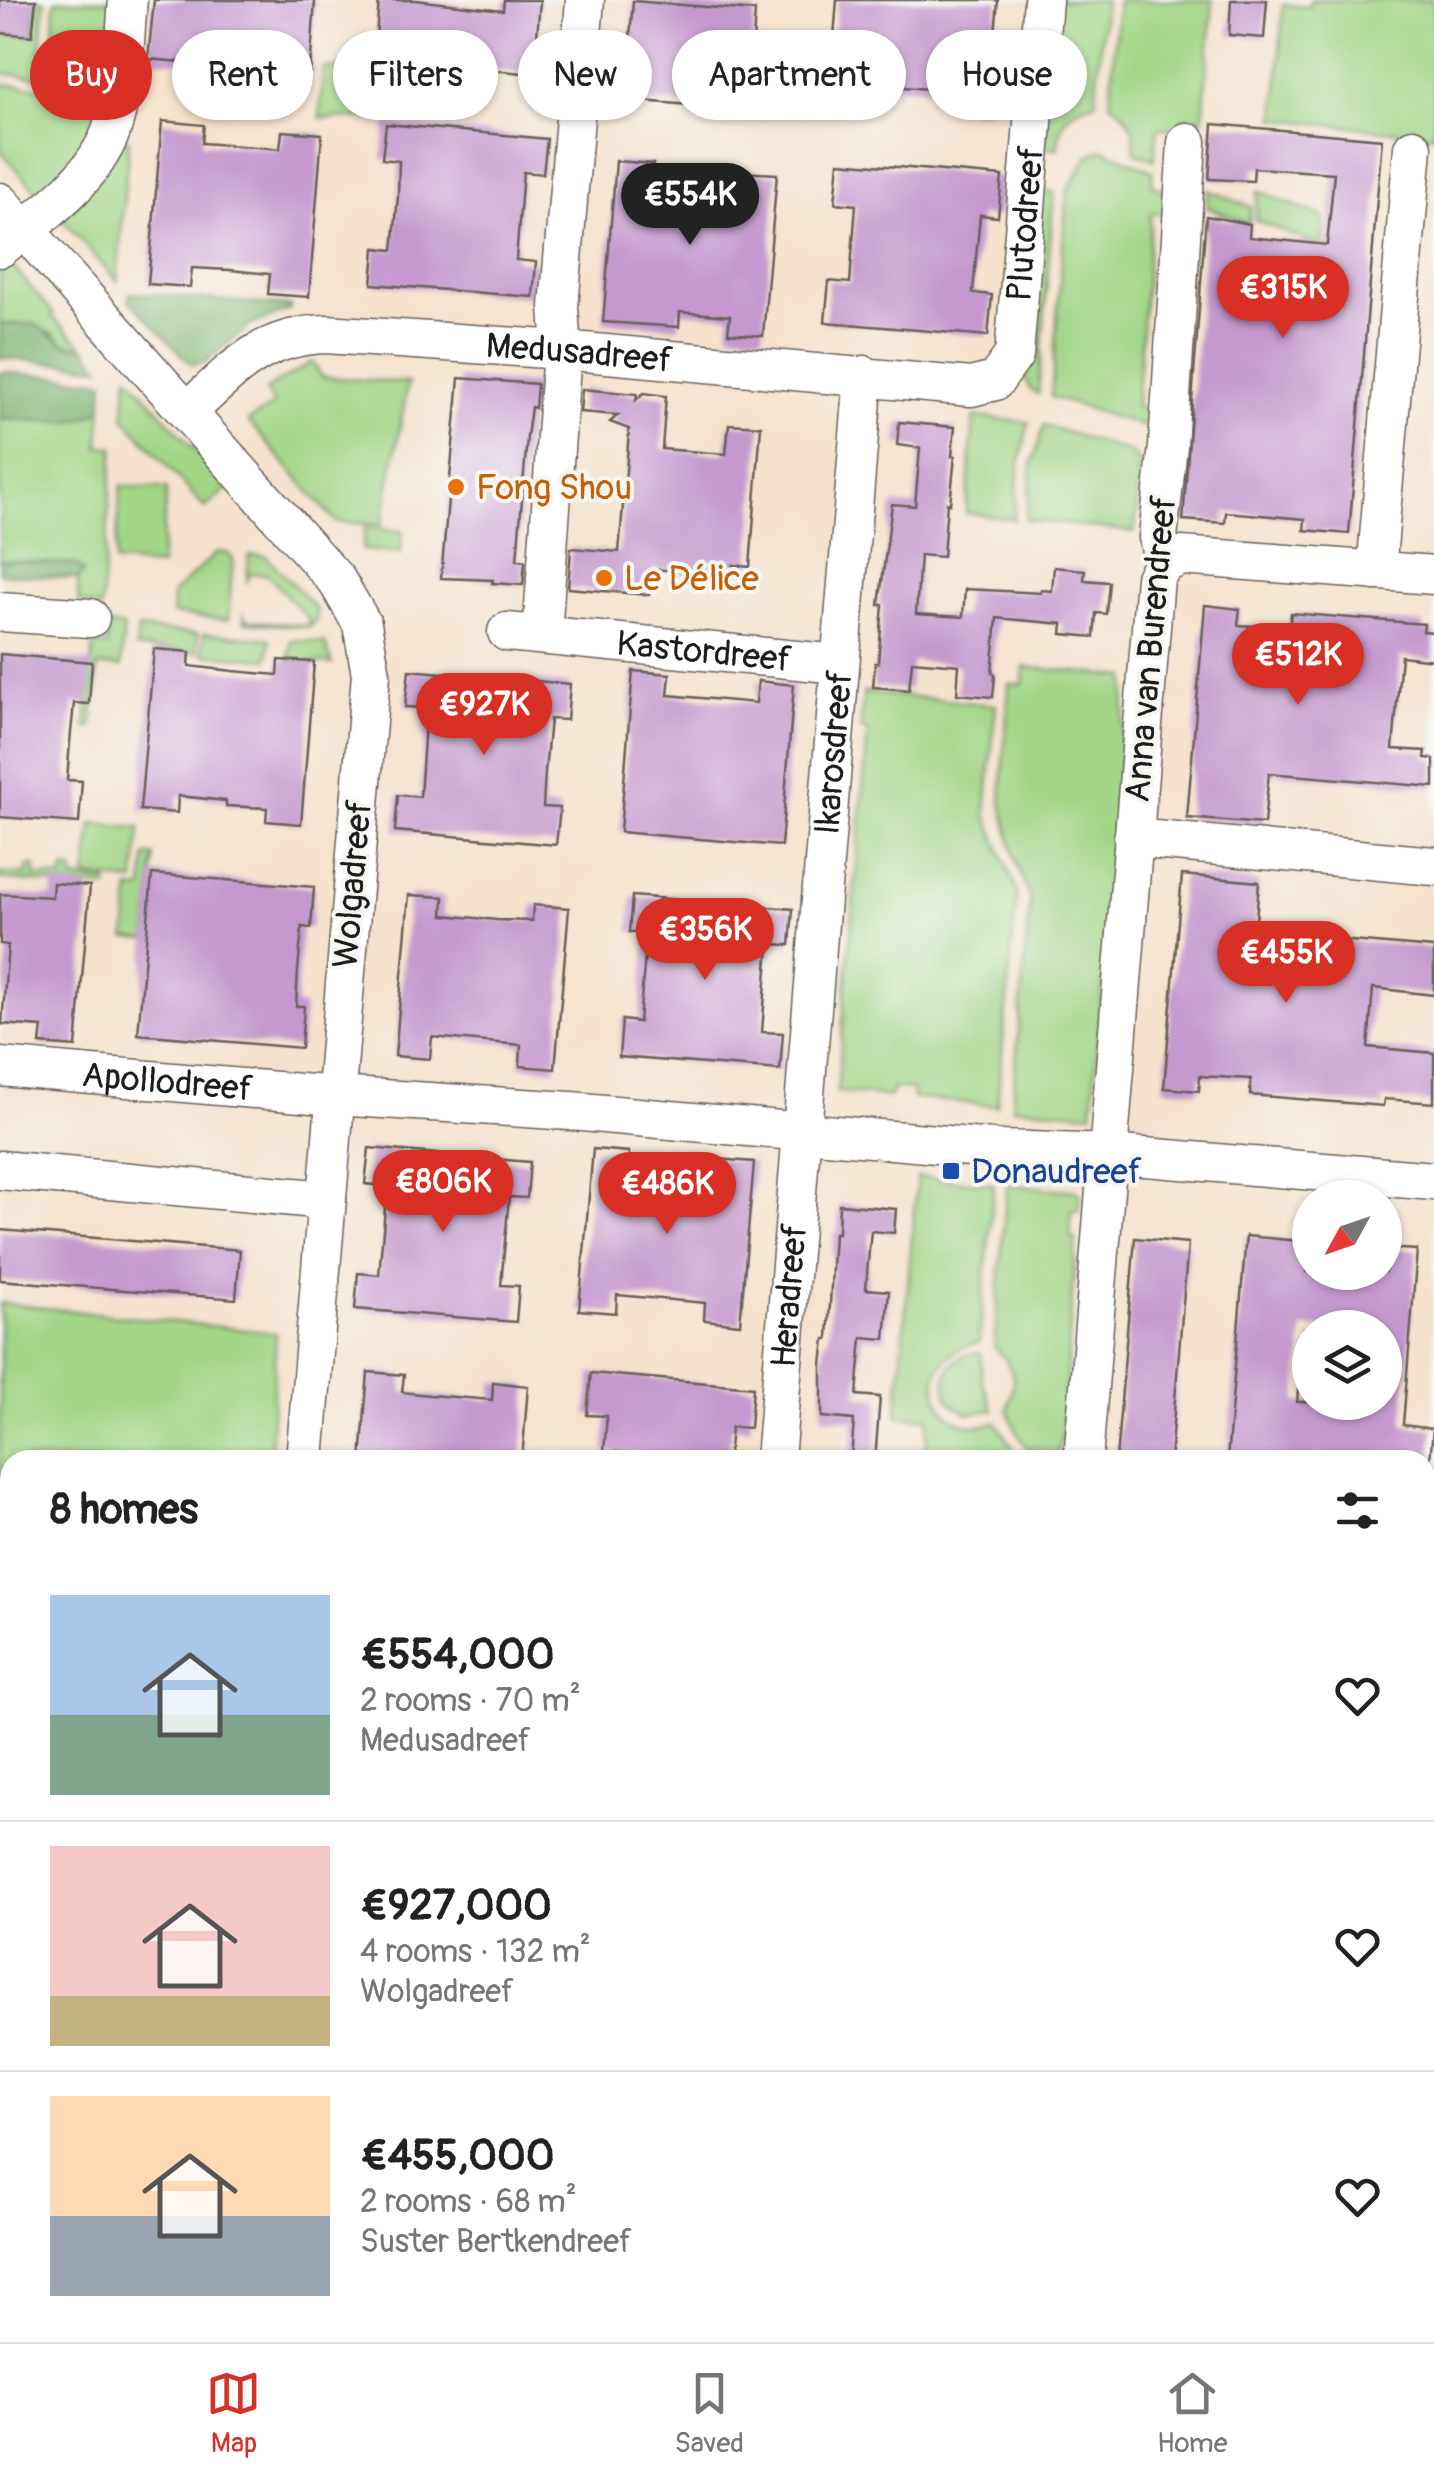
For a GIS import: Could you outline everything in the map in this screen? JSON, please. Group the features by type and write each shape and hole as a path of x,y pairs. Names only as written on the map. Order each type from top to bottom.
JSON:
{"street":[{"path":"8,226 70,190 96,160 111,131 121,84 128,0"},
{"path":"562,350 559,306 586,0"},
{"name":"Plutodreef","path":"996,380 1014,355 1043,0"},
{"name":"Anna van Burendreef","path":"1084,1450 1155,578 1164,564 1158,538 1168,446 1187,142"},
{"path":"1376,571 1413,148"},
{"name":"Wolgadreef","path":"8,226 187,412 337,581 366,634 370,674 306,1450"},
{"name":"Medusadreef","path":"187,412 245,361 296,334 562,350 971,386 996,380"},
{"name":"Kastordreef","path":"562,350 524,634 839,664"},
{"name":"Ikarosdreef","path":"801,1131 864,375"},
{"path":"1164,564 1181,556 1434,575"},
{"path":"0,612 90,618"},
{"path":"1133,838 1434,866"},
{"name":"Apollodreef","path":"0,1068 334,1096"},
{"path":"334,1096 571,1111 986,1148 1434,1181"},
{"name":"Heradreef","path":"776,1450 801,1131"},
{"path":"0,1170 327,1200"}],"green space":[{"path":"36,0 45,0 42,30 34,30"},
{"path":"55,0 114,0 111,30 54,30"},
{"path":"1056,0 1105,0 1095,102 1087,105 1087,30 1054,30"},
{"path":"1118,0 1213,0 1203,120 1182,118 1178,129 1158,128 1154,160 1134,152 1130,123 1110,103"},
{"path":"1310,0 1434,0 1434,135 1276,119 1283,5 1309,7"},
{"path":"0,34 30,36 30,76 0,73"},
{"path":"323,68 333,68 333,118 320,118"},
{"path":"0,84 30,87 30,120 95,120 74,163 37,192 0,150"},
{"path":"1046,120 1065,120 1058,148 1044,148"},
{"path":"123,139 129,139 117,281 61,218"},
{"path":"1103,149 1153,171 1152,186 1175,195 1170,214 1151,213 1136,407 1157,412 1153,422 1145,427 1051,397 1067,192 1088,156"},
{"path":"1040,190 1054,192 1038,394 1030,389 1025,377"},
{"path":"1208,190 1251,207 1249,224 1206,207"},
{"path":"1258,191 1324,217 1322,247 1255,220"},
{"path":"9,262 54,314 52,317 85,348 63,343 52,333 0,324 0,266"},
{"path":"130,293 290,306 290,310 251,325 204,363 192,365 129,300"},
{"path":"0,324 34,324 63,343 85,348 101,367 0,358"},
{"path":"312,362 322,377 408,383 382,525 336,522 248,421 274,405 266,390"},
{"path":"0,372 104,381 102,408 92,415 67,421 0,418"},
{"path":"128,375 228,488 205,508 124,417"},
{"path":"102,408 99,446 114,447 101,609 78,601 78,579 83,571 77,565 0,560 0,418 67,421 92,415"},
{"path":"974,417 1029,422 1014,519 966,513"},
{"path":"1044,425 1131,453 1140,464 1135,532 1026,520 1032,465"},
{"path":"121,486 167,489 160,566 115,562"},
{"path":"365,527 403,531 401,553 363,550"},
{"path":"217,552 227,553 233,559 228,620 172,614 173,593"},
{"path":"249,555 266,556 317,610 316,621 310,627 244,622 244,615 247,620 305,626 310,621 268,575 250,573 247,583"},
{"path":"0,560 77,565 83,572 78,579 0,573"},
{"path":"108,625 124,627 121,667 98,666 92,728 86,728 93,645 107,646"},
{"path":"138,629 198,634 197,652 136,648"},
{"path":"204,633 270,639 268,659 202,654"},
{"path":"291,640 325,643 332,664 289,660"},
{"path":"1024,667 1127,677 1092,1113 1012,1107 1030,899 1016,862 1001,800 1009,684 1023,684"},
{"path":"864,692 996,705 986,813 1017,892 997,1106 913,1098 912,1090 893,1088 890,1097 837,1092 868,731 860,729"},
{"path":"92,824 140,828 135,882 86,877"},
{"path":"146,856 154,856 147,940 126,938 130,889 143,890"},
{"path":"27,866 35,866 35,876 63,878 64,869 73,870 73,879 107,882 107,888 0,879 0,873 26,875"},
{"path":"917,1177 994,1184 979,1343 957,1350 943,1363 936,1379 937,1395 944,1410 957,1421 975,1426 996,1422 1014,1450 926,1450 929,1418 897,1416"},
{"path":"1007,1185 1077,1191 1079,1211 1072,1211 1070,1238 1076,1239 1058,1450 1029,1450 1018,1435 1008,1410 1014,1378 994,1346"},
{"path":"0,1303 276,1333 270,1450 0,1450"},
{"path":"981,1353 982,1379 993,1410 968,1414 950,1402 947,1375 962,1356"}],"building":[{"path":"0,0 36,0 30,36 0,33"},
{"path":"154,0 315,0 313,30 172,30 172,61 152,59"},
{"path":"379,0 503,10 504,0 540,0 538,30 518,30 518,73 498,71 498,30 376,30"},
{"path":"837,0 998,0 995,30 926,30 926,89 906,87 906,30 835,30"},
{"path":"1231,0 1267,0 1264,38 1229,35"},
{"path":"633,1 755,11 754,30 672,30 672,103 652,102 652,30 631,30"},
{"path":"162,121 204,125 202,143 280,149 282,131 322,134 309,297 268,294 270,274 230,270 192,268 190,287 148,284"},
{"path":"386,124 547,139 543,174 523,172 516,260 536,262 533,297 372,284 375,248 393,250 398,196 399,161 382,159"},
{"path":"1213,124 1382,139 1349,534 1304,530 1305,519 1226,512 1225,523 1183,520 1206,216 1250,224 1249,237 1327,245 1334,173 1254,168 1253,181 1209,179"},
{"path":"616,161 653,164 652,172 697,186 699,170 777,174 763,336 728,333 730,316 680,312 679,327 603,322"},
{"path":"839,162 1002,176 998,217 980,215 976,258 973,293 992,295 988,336 825,322 829,281 850,283 856,205 835,203"},
{"path":"459,378 537,384 527,437 517,560 525,561 523,585 441,578"},
{"path":"582,389 637,394 636,400 644,393 666,396 662,449 726,454 729,424 761,426 750,567 733,565 732,575 652,569 649,595 568,588 571,548 619,552 627,459 629,429 610,422 618,415 580,412"},
{"path":"899,422 955,427 943,557 920,555 916,614 963,617 965,589 1052,591 1054,567 1085,570 1084,580 1109,582 1106,614 1096,613 1094,637 1062,634 1063,624 997,618 993,697 957,694 959,665 912,661 909,690 873,687 892,504 915,506 920,448 897,445"},
{"path":"1205,605 1240,609 1238,625 1289,628 1291,613 1424,624 1423,631 1434,632 1434,660 1401,656 1393,749 1426,751 1425,758 1434,759 1434,787 1269,773 1264,824 1187,818"},
{"path":"154,649 190,652 189,666 278,675 279,660 314,662 301,824 266,821 267,808 226,806 226,801 178,796 177,813 140,810"},
{"path":"0,654 92,662 89,704 74,703 70,742 67,780 82,781 79,823 0,817"},
{"path":"409,670 570,684 567,720 550,719 545,772 543,807 560,808 556,845 395,831 398,795 420,797 426,708 405,707"},
{"path":"633,671 670,674 668,695 756,703 758,681 794,685 781,846 620,832"},
{"path":"152,874 314,887 311,928 302,927 298,970 296,1006 304,1006 301,1048 138,1034"},
{"path":"1182,875 1259,882 1255,933 1434,948 1434,995 1373,988 1368,1047 1434,1053 1434,1103 1384,1099 1383,1106 1250,1095 1251,1079 1200,1076 1199,1091 1164,1088"},
{"path":"53,883 90,886 76,1047 40,1044 42,1027 2,1024 8,945 0,944 0,894 52,897"},
{"path":"409,895 444,897 443,915 497,920 532,921 533,905 569,908 555,1069 520,1066 521,1045 432,1037 430,1059 395,1056"},
{"path":"632,896 793,909 790,945 769,944 762,1032 783,1033 780,1070 619,1057 622,1020 639,1022 647,933 629,932"},
{"path":"369,1148 530,1162 527,1198 509,1197 501,1285 519,1286 516,1322 355,1309 358,1273 379,1275 387,1186 365,1184"},
{"path":"593,1149 629,1152 628,1173 676,1178 716,1180 717,1159 754,1162 740,1324 704,1320 705,1303 617,1295 616,1313 579,1310"},
{"path":"839,1204 896,1209 894,1233 871,1231 868,1261 866,1289 889,1291 885,1339 862,1337 857,1395 880,1397 876,1450 852,1450 854,1420 822,1417 822,1364 828,1339 834,1233 838,1233"},
{"path":"0,1230 240,1250 236,1299 0,1280"},
{"path":"1246,1236 1292,1240 1292,1290 1402,1290 1402,1249 1417,1250 1403,1425 1433,1429 1431,1450 1228,1450"},
{"path":"1135,1238 1188,1243 1171,1450 1117,1450"},
{"path":"368,1372 404,1375 402,1392 429,1395 492,1400 493,1382 528,1386 523,1450 362,1450"},
{"path":"591,1373 753,1387 750,1428 731,1427 729,1450 604,1450 607,1416 587,1415"}],"place":[{"name":"Fong Shou","path":"456,487"},
{"name":"Le Délice","path":"604,578"},
{"name":"Donaudreef","path":"951,1171"}]}
